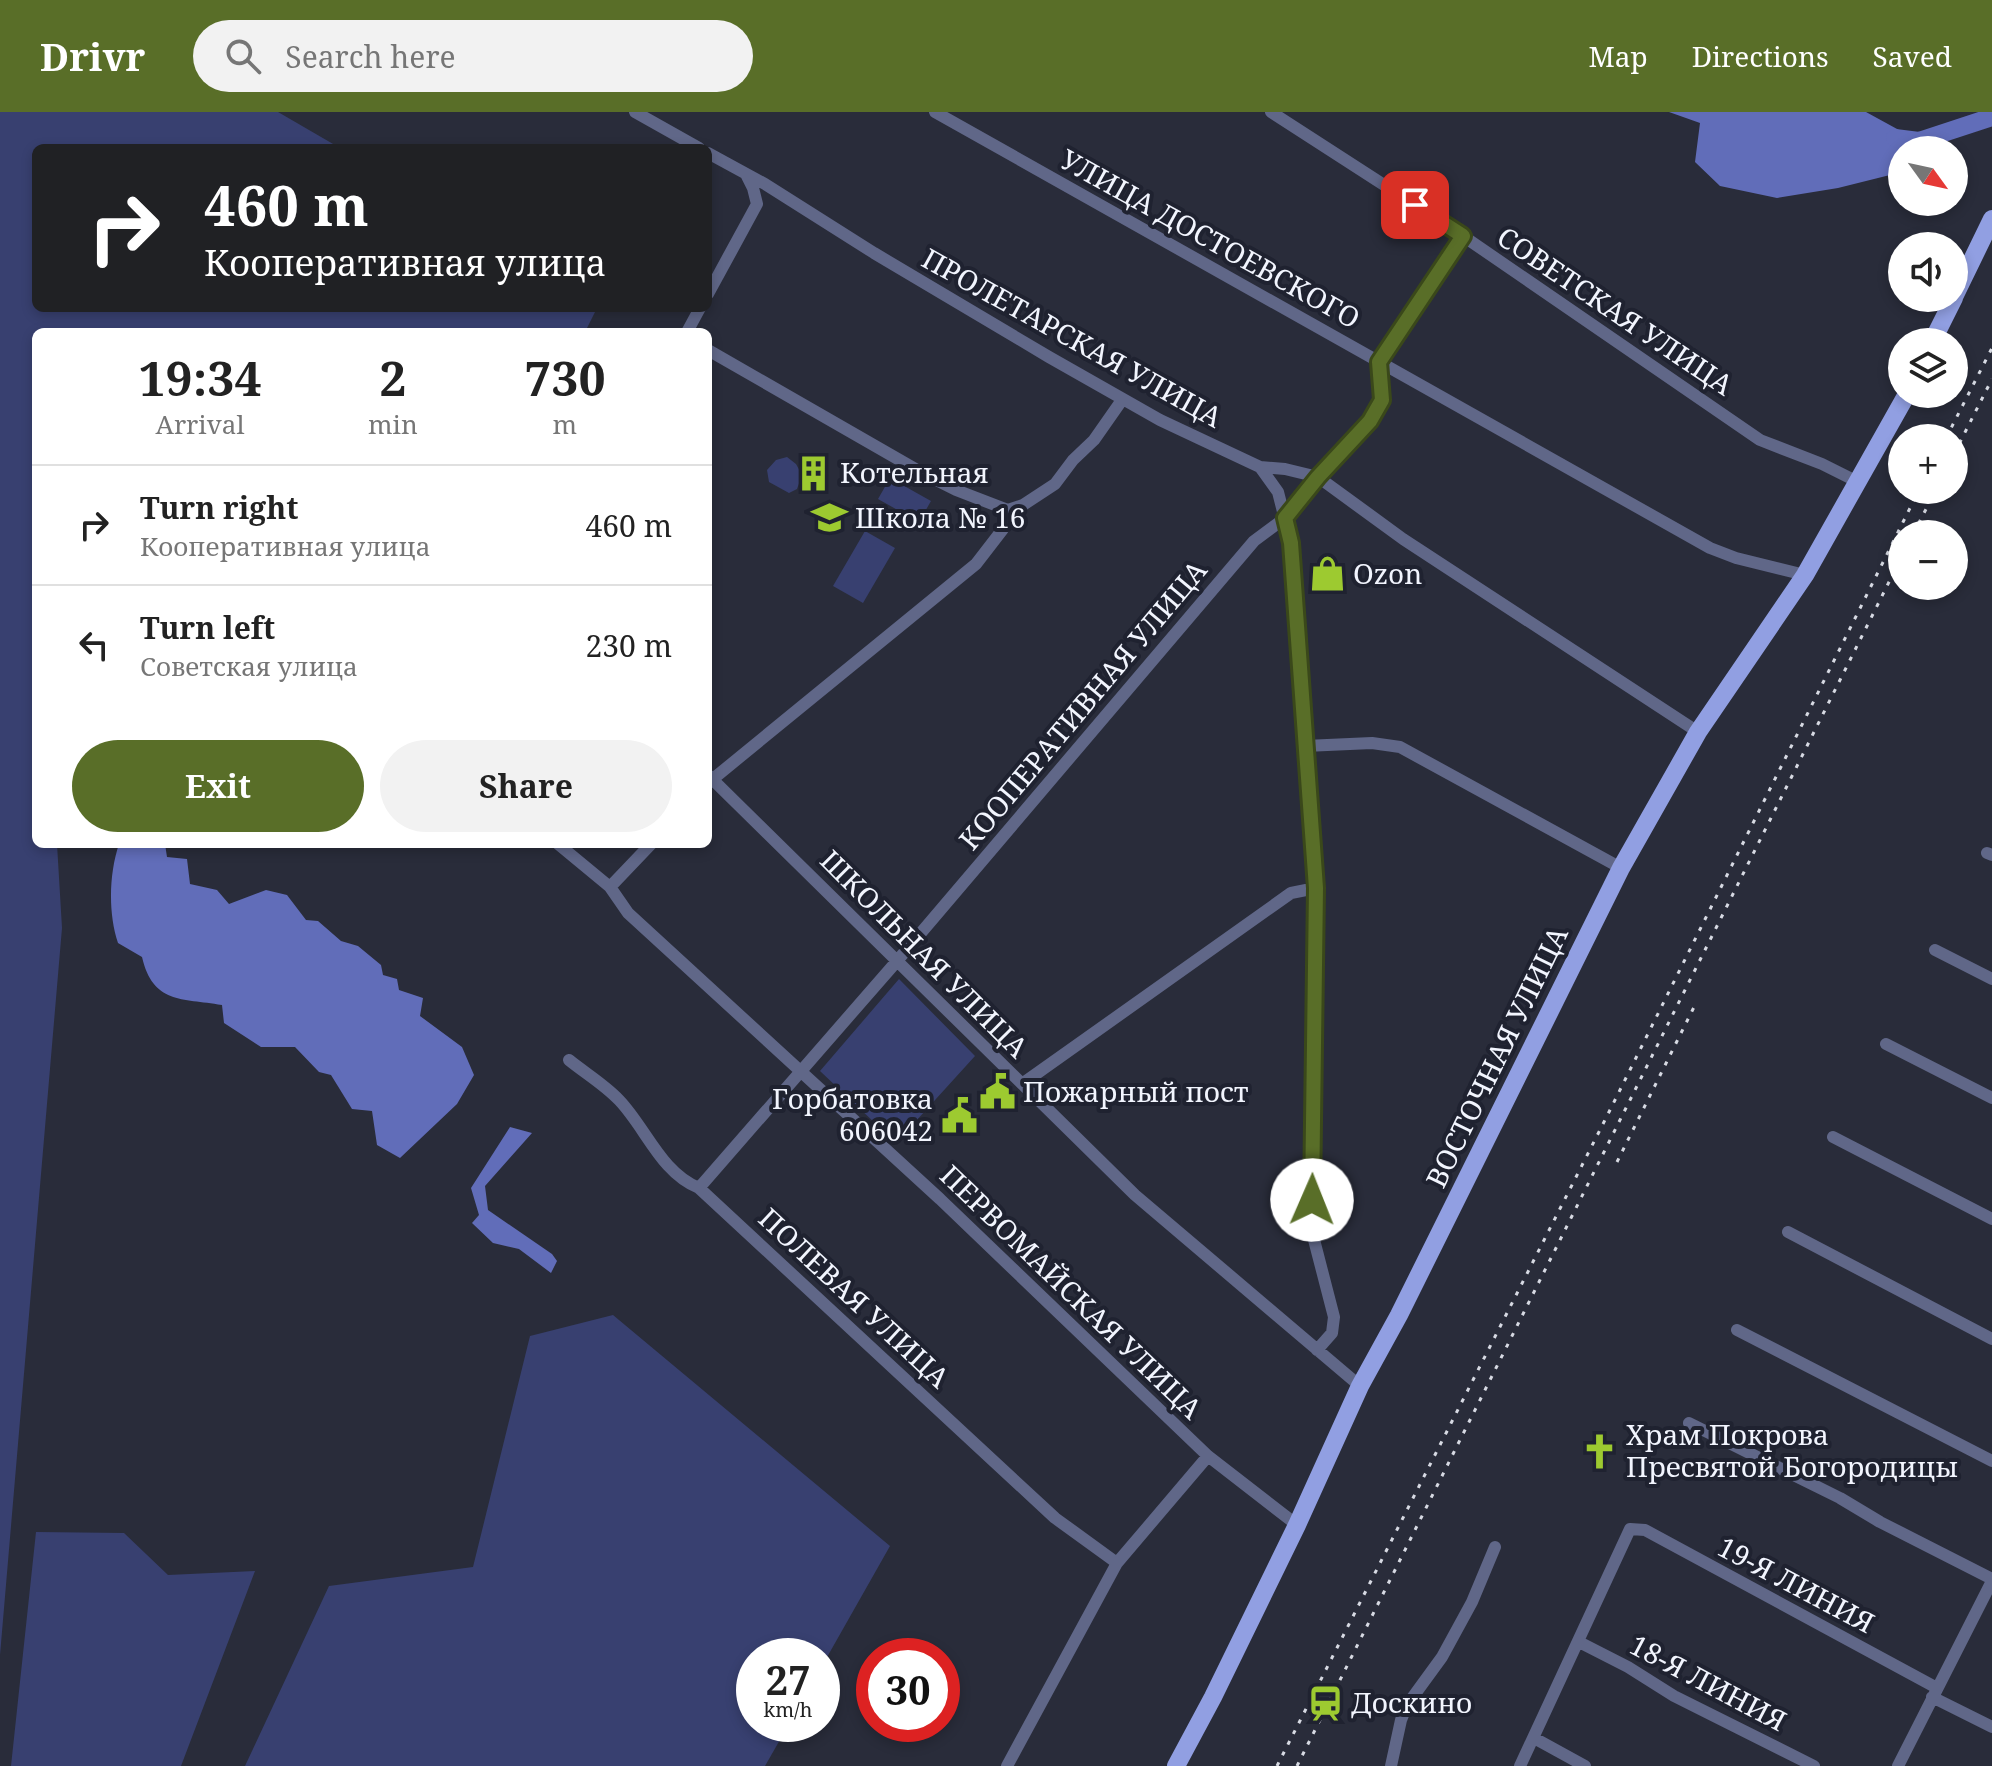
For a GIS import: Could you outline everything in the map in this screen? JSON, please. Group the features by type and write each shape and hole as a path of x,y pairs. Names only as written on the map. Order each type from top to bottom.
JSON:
{"main road":[{"path":"1968,269 1992,219"},
{"name":"ВОСТОЧНАЯ УЛИЦА","path":"1176,1766 1297,1525 1360,1386 1399,1315 1621,868 1698,732 1805,575 1899,408"}],"street":[{"path":"635,112 692,144"},
{"name":"УЛИЦА ДОСТОЕВСКОГО","path":"935,112 1710,548 1736,558 1805,575"},
{"name":"СОВЕТСКАЯ УЛИЦА","path":"1271,112 1463,236 1760,440 1858,482"},
{"name":"ПРОЛЕТАРСКАЯ УЛИЦА","path":"712,155 1122,400 1260,467 1318,477 1403,539 1698,732"},
{"path":"712,287 757,204 746,174"},
{"path":"757,204 783,196"},
{"path":"1379,362 1463,236"},
{"path":"712,352 924,474 1008,510 1023,505 1055,484 1073,460 1094,440 1122,400"},
{"name":"КООПЕРАТИВНАЯ УЛИЦА","path":"699,1188 897,961 1254,541 1285,518 1370,421 1382,400 1379,362"},
{"path":"1260,467 1278,492 1291,543 1316,888 1312,1232 1334,1317 1332,1333 1317,1350"},
{"path":"712,777 976,564 1003,529 1008,510"},
{"path":"1305,746 1372,743 1400,747 1621,868"},
{"name":"ШКОЛЬНАЯ УЛИЦА","path":"712,782 1135,1195 1360,1386"},
{"name":"ПЕРВОМАЙСКАЯ УЛИЦА","path":"563,848 610,887 628,913 940,1199 1208,1456 1297,1525"},
{"path":"610,887 647,848"},
{"path":"1022,1084 1291,893 1316,888"},
{"path":"1935,950 1992,979"},
{"path":"1886,1044 1992,1098"},
{"name":"ПОЛЕВАЯ УЛИЦА","path":"569,1060 619,1100 673,1171 686,1183 699,1188 1055,1518 1117,1563"},
{"path":"1833,1137 1992,1219"},
{"path":"1788,1232 1992,1339"},
{"path":"1737,1330 1992,1461"},
{"path":"1689,1423 1840,1498 1992,1580 1898,1766"},
{"path":"1007,1766 1117,1563 1208,1456"},
{"name":"19-Я ЛИНИЯ","path":"1579,1642 1630,1529 1645,1530 1992,1727"},
{"path":"1391,1766 1407,1705 1442,1657 1472,1602 1495,1547"},
{"path":"1520,1766 1579,1642"},
{"name":"18-Я ЛИНИЯ","path":"1579,1642 1628,1667 1674,1696 1814,1766"},
{"path":"1534,1738 1585,1766"}],"shaded area":[{"path":"0,112 278,112 333,144 32,144 32,312 595,312 587,328 32,328 32,848 57,848 62,928 0,1655"},
{"path":"1669,112 1866,112 1910,136 1888,136 1888,176 1777,198 1720,186 1695,162 1700,123"},
{"path":"787,457 796,464 802,475 797,489 789,493 769,482 767,470 776,460"},
{"path":"890,478 931,501 919,522 878,499"},
{"path":"865,531 895,548 863,603 833,586"},
{"path":"118,848 166,848 167,857 187,859 190,884 217,890 229,904 266,890 287,895 306,920 318,921 341,941 358,946 381,965 383,975 397,979 399,990 423,998 420,1016 462,1047 474,1075 457,1104 400,1158 377,1145 372,1111 352,1109 331,1075 319,1072 295,1047 261,1047 224,1023 222,1005 171,996 153,983 142,957 118,943 111,894"},
{"path":"899,979 975,1056 896,1143 820,1071"},
{"path":"510,1127 532,1133 485,1186 488,1210 552,1254 557,1261 551,1273 519,1249 493,1243 472,1223 479,1215 471,1188"},
{"path":"613,1315 890,1546 838,1638 736,1638 736,1742 779,1742 765,1766 245,1766 329,1586 473,1567 530,1336"},
{"path":"36,1532 124,1533 168,1575 255,1571 181,1766 11,1766"}],"waterway":[{"path":"1934,136 1992,117"}],"railway":[{"path":"1953,424 1992,348"},
{"path":"1968,426 1992,379"},
{"path":"1277,1766 1605,1120 1912,504"},
{"path":"1920,520 1929,504"},
{"path":"1297,1766 1888,584"},
{"path":"1617,1162 1695,1005"}],"place":[{"name":"Котельная","path":"814,473"},
{"name":"Школа № 16","path":"829,518"},
{"name":"Ozon","path":"1327,574"},
{"name":"Пожарный пост","path":"997,1092"},
{"name":"Горбатовка 606042","path":"959,1115"},
{"name":"Храм Покрова Пресвятой Богородицы","path":"1600,1451"},
{"name":"Доскино","path":"1325,1703"}],"route":[{"path":"1312,1200 1316,888 1291,543 1285,518 1370,421 1382,400 1379,362 1463,236 1415,205"}]}
